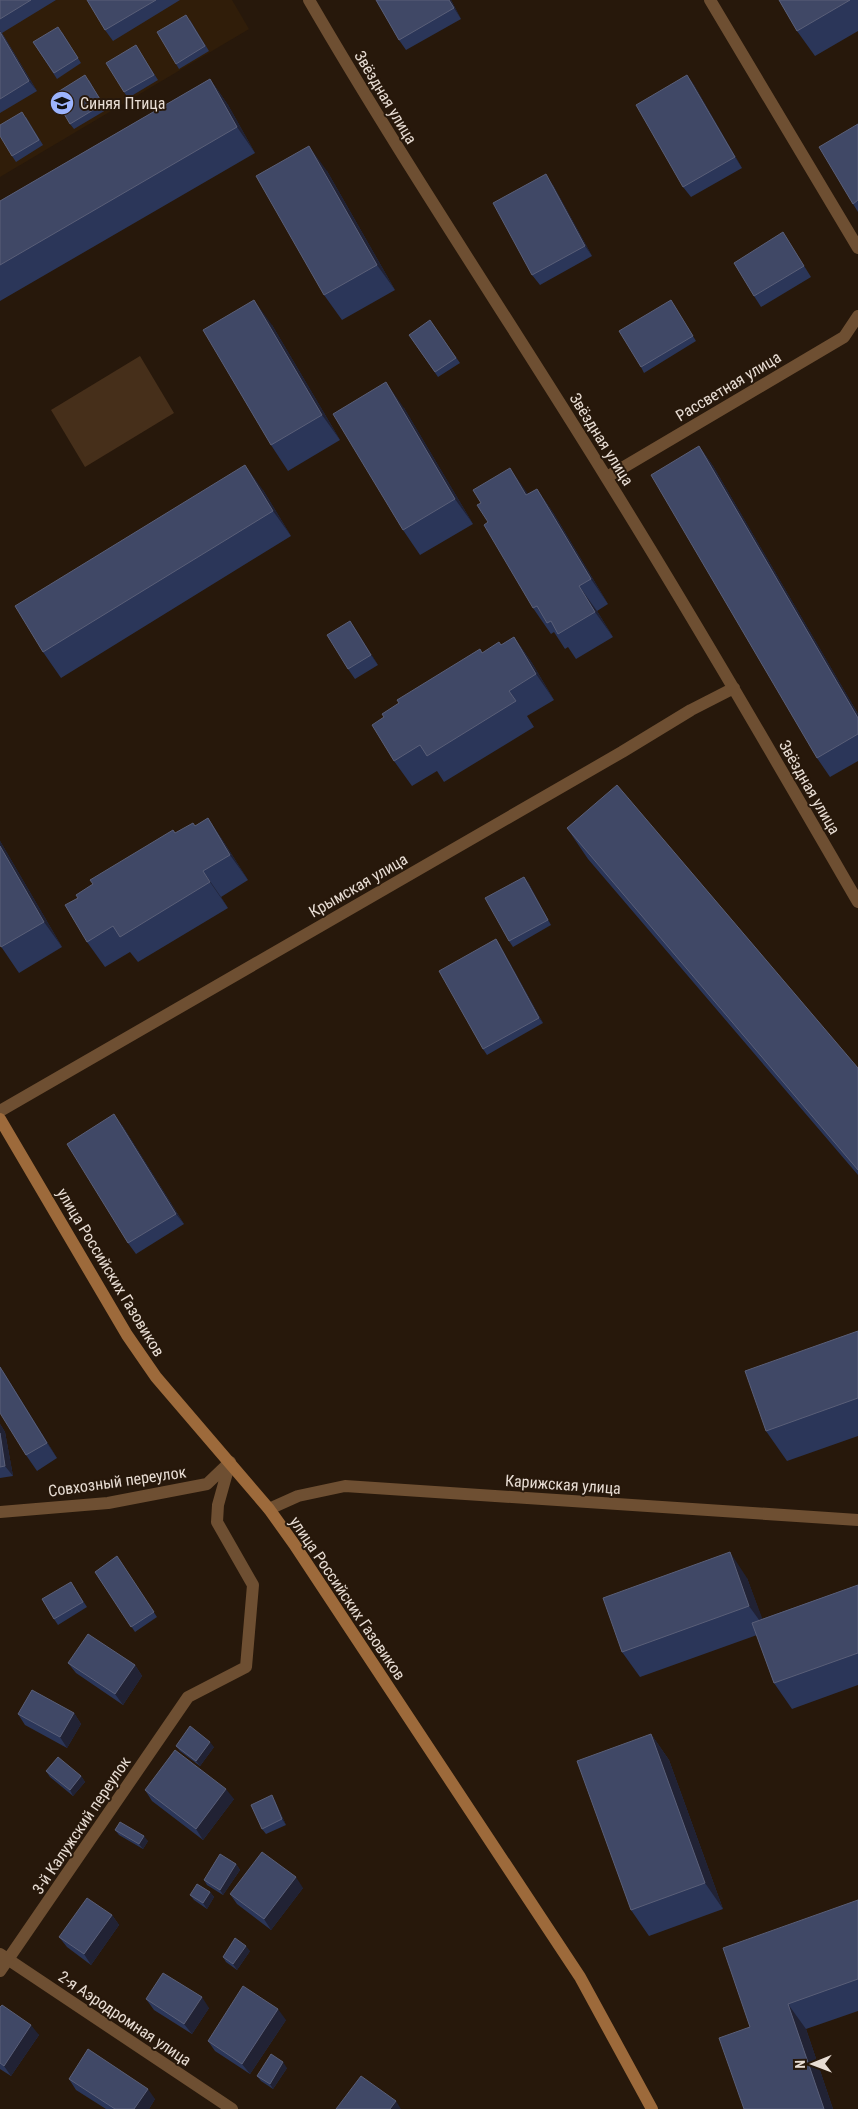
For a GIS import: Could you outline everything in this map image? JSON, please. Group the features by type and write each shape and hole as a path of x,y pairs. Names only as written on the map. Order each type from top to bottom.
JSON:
{"main road":[{"name":"улица Российских Газовиков","path":"0,1119 127,1336 156,1377 269,1508 580,1977 652,2109"}],"street":[{"name":"Звёздная улица","path":"309,0 367,100 606,477 734,688 858,902"},
{"path":"710,0 858,248"},
{"name":"Рассветная улица","path":"606,477 844,337 858,316"},
{"name":"Крымская улица","path":"0,1111 622,752 691,710 734,688"},
{"name":"Совхозный переулок","path":"0,1512 108,1502 207,1484 230,1462"},
{"name":"3-й Калужский переулок","path":"0,1971 4,1957 188,1697 246,1667 253,1586 217,1522 218,1505 230,1462"},
{"name":"Карижская улица","path":"269,1508 298,1496 345,1486 858,1520"},
{"name":"2-я Аэродромная улица","path":"4,1957 232,2109"}],"shaded area":[{"name":"Синяя Птица","path":"0,0 232,0 249,29 0,177"},
{"path":"140,356 174,413 85,467 51,410"}],"building":[{"path":"0,0 31,0 0,19"},
{"path":"87,0 156,0 105,30"},
{"path":"376,0 449,0 454,8 399,40"},
{"path":"779,0 850,0 797,31"},
{"path":"186,15 205,46 176,64 157,32"},
{"path":"58,27 78,58 54,73 33,42"},
{"path":"0,32 29,81 0,99"},
{"path":"136,45 154,75 124,92 106,63"},
{"path":"85,75 103,104 70,124 53,95"},
{"path":"687,75 735,157 683,187 636,105"},
{"path":"210,79 237,127 0,265 0,201"},
{"path":"22,112 39,140 12,156 0,136 0,125"},
{"path":"858,124 858,200 853,204 819,147"},
{"path":"309,146 377,265 324,295 256,176"},
{"path":"546,174 585,246 532,275 493,203"},
{"path":"783,232 804,266 754,296 734,263"},
{"path":"254,300 322,415 271,445 203,330"},
{"path":"671,300 693,336 641,367 619,331"},
{"path":"430,320 456,358 435,372 409,335"},
{"path":"386,382 455,499 403,530 333,414"},
{"path":"699,446 858,718 858,734 817,758 651,475"},
{"path":"245,465 273,511 43,652 15,606"},
{"path":"510,468 526,495 537,489 591,579 579,586 595,612 558,634 551,621 547,623 537,606 533,608 484,525 488,522 477,505 481,503 473,490"},
{"path":"350,621 371,655 348,669 327,635"},
{"path":"514,637 536,674 509,691 516,701 427,756 420,745 394,761 372,725 384,717 382,714 399,703 397,700 480,649 482,653 499,642 501,645"},
{"path":"617,785 858,1068 858,1170 567,828"},
{"path":"208,818 230,855 203,871 210,882 120,937 113,926 87,942 65,905 78,898 76,895 93,884 90,880 173,830 175,833 193,823 195,826"},
{"path":"0,846 44,922 1,947 0,945"},
{"path":"524,877 548,920 509,941 485,898"},
{"path":"496,939 539,1018 483,1049 439,971"},
{"path":"114,1114 176,1214 128,1243 67,1144"},
{"path":"858,1331 858,1398 766,1431 745,1371"},
{"path":"0,1367 47,1443 26,1455 0,1413"},
{"path":"0,1433 5,1466 0,1467"},
{"path":"730,1552 749,1606 622,1652 603,1598"},
{"path":"117,1556 154,1612 131,1627 95,1572"},
{"path":"71,1582 83,1602 54,1619 42,1599"},
{"path":"858,1585 858,1653 774,1683 752,1623"},
{"path":"88,1634 135,1665 115,1694 68,1663"},
{"path":"32,1690 74,1713 60,1737 18,1714"},
{"path":"190,1726 210,1742 196,1761 176,1746"},
{"path":"651,1734 705,1883 631,1910 577,1761"},
{"path":"175,1750 226,1789 196,1829 145,1790"},
{"path":"58,1757 81,1776 70,1790 46,1771"},
{"path":"272,1795 282,1819 262,1829 251,1805"},
{"path":"120,1822 144,1836 139,1844 115,1830"},
{"path":"262,1852 296,1877 264,1919 230,1894"},
{"path":"220,1854 236,1864 220,1890 204,1880"},
{"path":"197,1884 210,1892 203,1903 190,1895"},
{"path":"87,1898 112,1915 84,1954 59,1937"},
{"path":"858,1900 858,1979 788,2004 824,2109 744,2109 719,2038 750,2027 723,1948"},
{"path":"235,1938 246,1946 233,1964 223,1957"},
{"path":"163,1973 202,1997 184,2024 146,1999"},
{"path":"243,1986 278,2009 242,2064 208,2041"},
{"path":"2,2005 31,2025 4,2066 0,2063 0,2007"},
{"path":"88,2049 148,2089 134,2109 115,2109 69,2079"},
{"path":"271,2054 283,2062 270,2084 257,2076"},
{"path":"361,2076 396,2101 390,2109 336,2109"}],"place":[{"name":"Синяя Птица","path":"62,103"}]}
